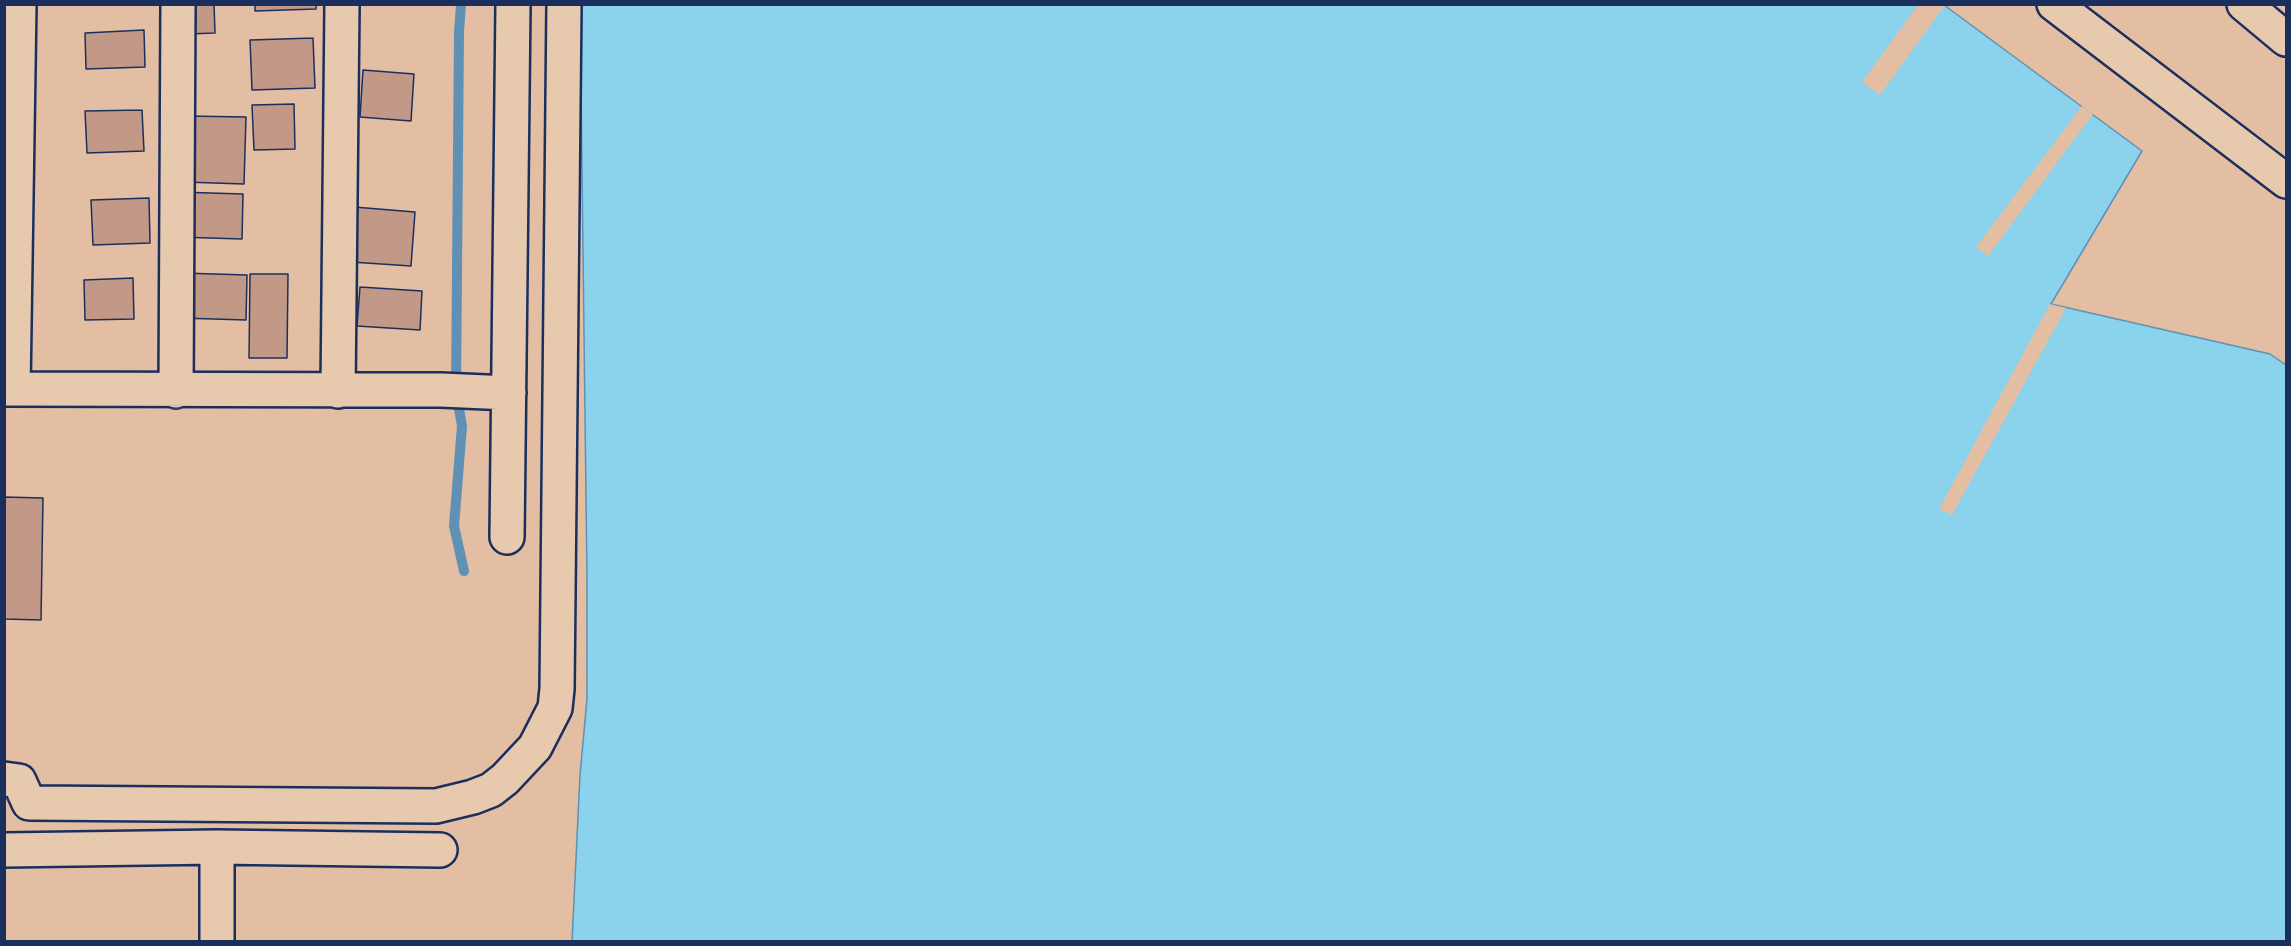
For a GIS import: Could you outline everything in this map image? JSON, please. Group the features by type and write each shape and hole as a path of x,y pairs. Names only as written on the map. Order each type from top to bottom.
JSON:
{"street":[{"path":"19,4 9,389 441,390 495,393"},
{"path":"176,391 178,4"},
{"path":"338,391 342,4"},
{"path":"507,537 495,393 513,4"},
{"path":"4,779 20,781 29,803 436,806 473,797 491,789 513,772 536,747 555,708 557,689 564,4"},
{"path":"2054,4 2286,181"},
{"path":"2244,4 2286,39"},
{"path":"217,847 217,942"},
{"path":"4,850 217,847 440,850"}],"water":[{"path":"580,5 1944,5 2142,151 2051,304 2270,354 2286,365 2286,941 572,942 580,775 587,699"}],"pier":[{"path":"1918,5 1945,5 1880,95 1862,82"},
{"path":"2082,106 2093,114 1988,256 1976,247"},
{"path":"2050,304 2066,308 1952,515 1939,509"}],"building":[{"path":"187,4 214,4 215,33 188,34"},
{"path":"255,4 316,4 316,9 255,11"},
{"path":"144,30 145,67 86,69 85,33"},
{"path":"313,38 315,88 252,90 250,40"},
{"path":"363,70 414,74 411,121 360,117"},
{"path":"294,104 295,149 254,150 252,105"},
{"path":"142,110 144,151 87,153 85,111"},
{"path":"186,116 246,117 244,184 184,182"},
{"path":"178,192 243,194 242,239 177,237"},
{"path":"149,198 150,243 93,245 91,200"},
{"path":"354,207 415,212 411,266 351,262"},
{"path":"182,273 247,275 246,320 180,318"},
{"path":"250,274 288,274 287,358 249,358"},
{"path":"133,278 134,319 85,320 84,280"},
{"path":"360,287 422,291 420,330 357,326"},
{"path":"4,497 43,498 41,620 4,619"}],"waterway":[{"path":"461,4 456,391 462,426 454,526 464,571"}]}
